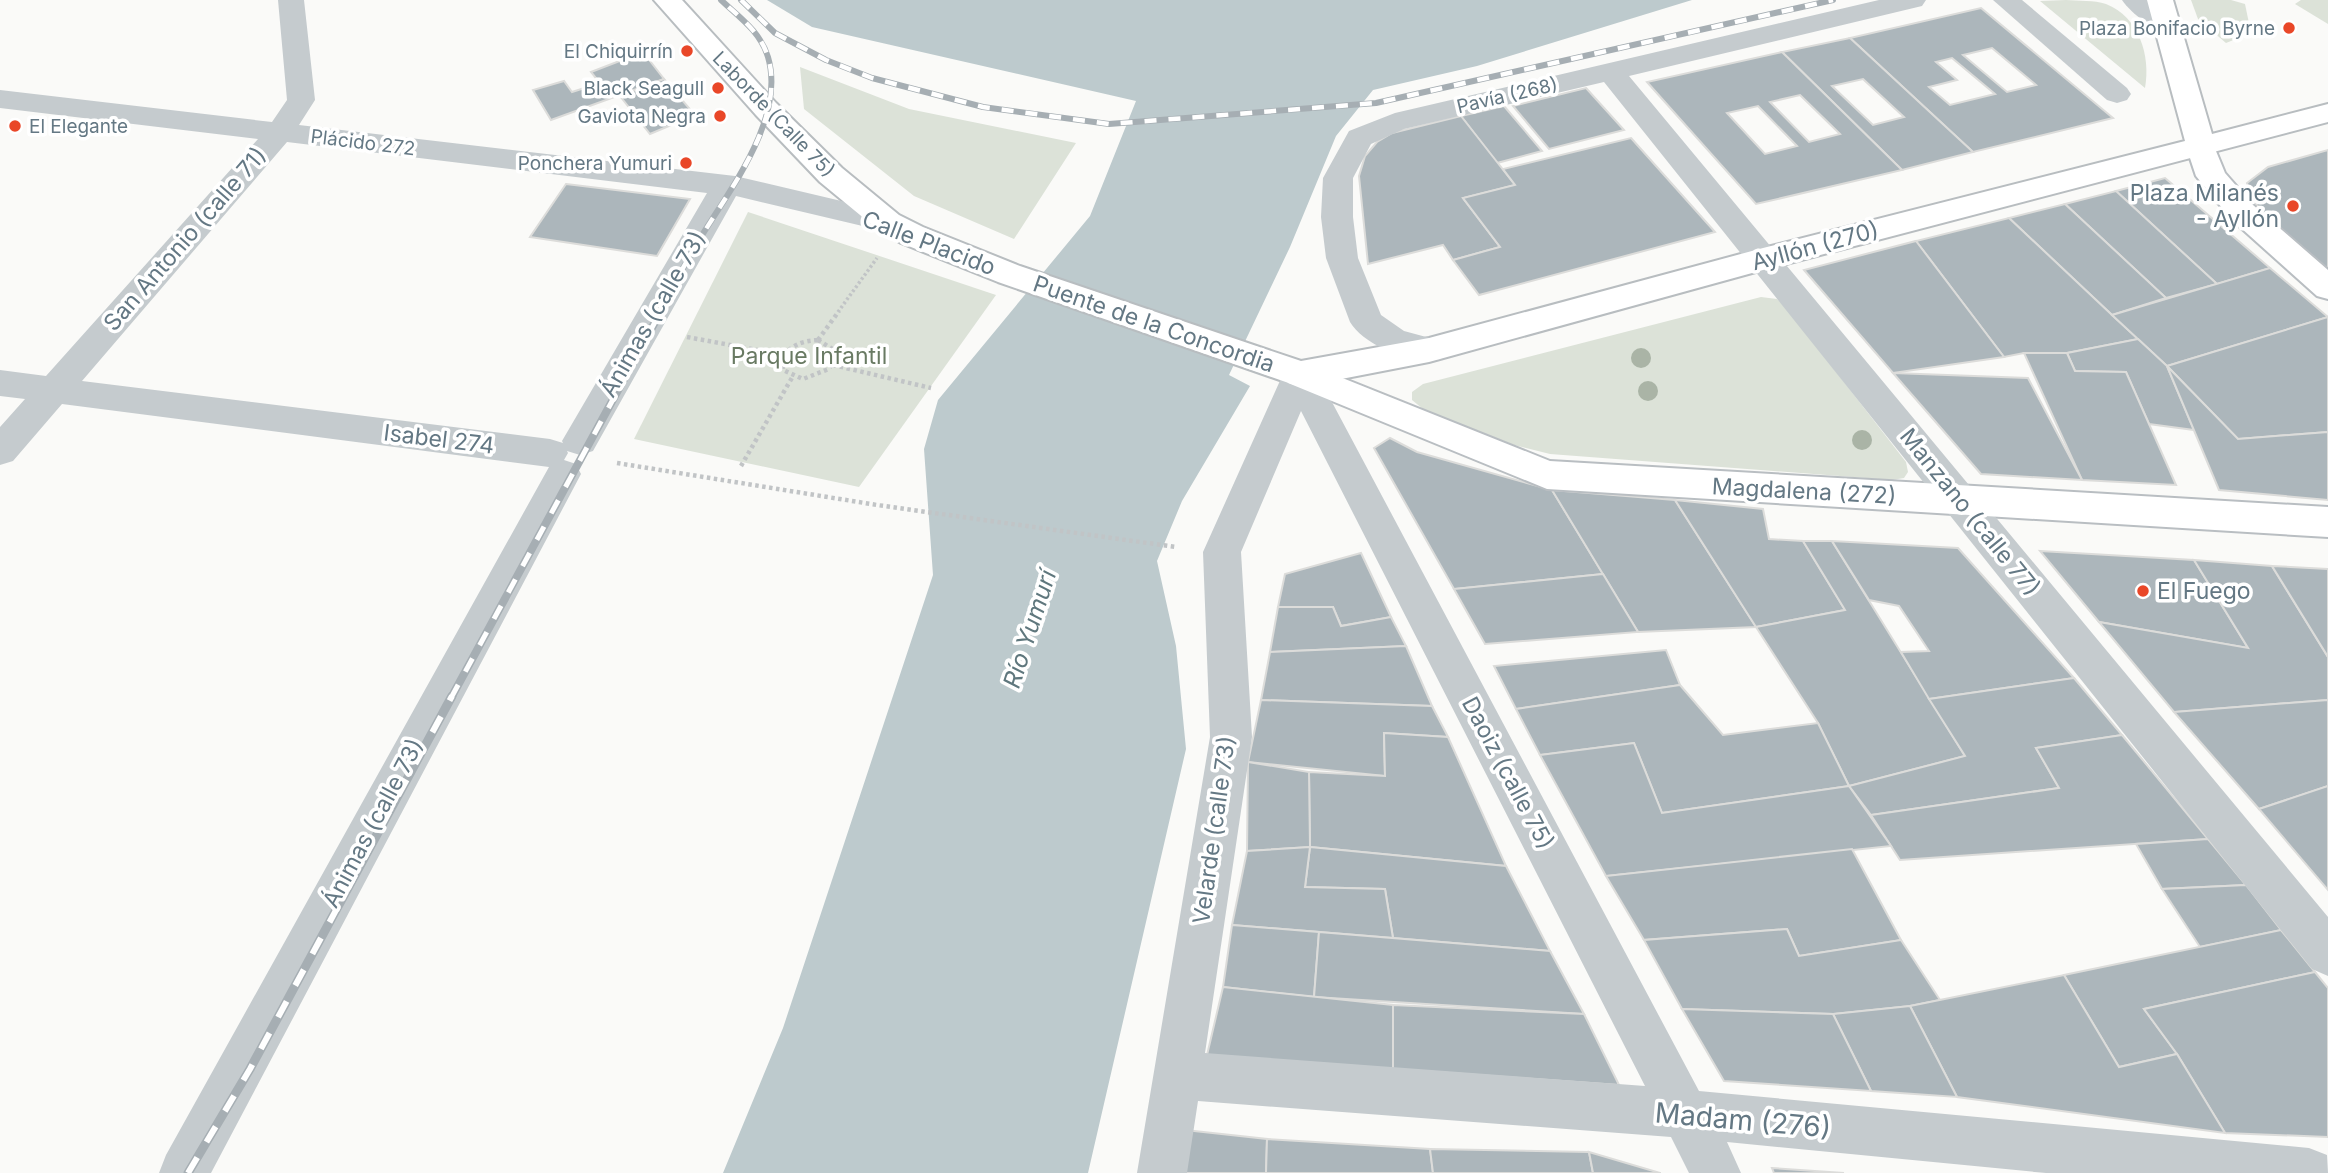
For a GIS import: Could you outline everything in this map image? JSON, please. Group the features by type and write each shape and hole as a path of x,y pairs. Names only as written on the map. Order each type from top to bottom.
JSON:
{"main road":[{"name":"Laborde (Calle 75)","path":"667,0 766,109 831,175 893,225"},
{"path":"2165,12 2211,176 2242,212 2328,288"},
{"name":"Ayllón (270)","path":"1287,370 1429,350 1763,259 2328,113"},
{"name":"Calle Placido","path":"893,225 1009,274"},
{"name":"Puente de la Concordia","path":"1009,274 1287,370"},
{"name":"Magdalena (272)","path":"1287,370 1547,475 2328,522"}],"street":[{"name":"San Antonio (calle 71)","path":"0,451 279,131 301,100 290,0"},
{"name":"Pavía (268)","path":"1429,350 1393,340 1367,322 1342,258 1337,217 1338,178 1359,138 1395,122 1913,0"},
{"path":"2006,0 2117,94"},
{"path":"2135,0 2165,12"},
{"name":"Manzano (calle 77)","path":"1610,71 2328,953"},
{"name":"Plácido 272","path":"0,99 726,186"},
{"name":"Calle Placido","path":"726,186 893,225"},
{"name":"Ánimas (calle 73)","path":"184,1173 564,456 726,186"},
{"name":"Velarde (calle 73)","path":"1162,1173 1231,737 1222,552 1287,370"},
{"name":"Daoiz (calle 75)","path":"1287,370 1687,1114 1716,1173"},
{"name":"Isabel 274","path":"0,383 564,456"},
{"name":"Madam (276)","path":"1176,1074 1687,1114 2309,1173"}],"path":[{"path":"818,340 893,225"},
{"path":"686,337 784,355"},
{"path":"833,366 835,352 826,342 818,340 800,342 784,355 783,370 793,376 812,378 833,366 931,388"},
{"path":"741,466 793,376"},
{"path":"564,456 1170,547"}],"green space":[{"path":"2066,0 2106,4 2127,18 2144,51 2145,88 2040,1"},
{"name":"Plaza Bonifacio Byrne","path":"2191,0 2231,0 2245,4 2251,33 2226,43 2198,19"},
{"name":"Plaza Bonifacio Byrne","path":"2301,0 2328,0 2328,24 2295,4"},
{"path":"800,67 909,109 1076,143 1014,239 914,196 804,109"},
{"name":"Parque Infantil","path":"748,212 996,295 859,487 634,439"},
{"path":"1761,297 1777,299 1785,306 1906,462 1908,472 1904,478 1892,480 1550,454 1514,445 1423,409 1412,400 1412,392 1423,384"}],"water":[{"name":"Río Yumurí","path":"767,0 1692,0 1477,66 1373,90 1336,136 1290,247 1229,375 1250,386 1182,501 1157,561 1176,646 1186,749 1088,1173 723,1173 783,1028 933,575 924,449 938,400 1090,216 1136,101 812,27"}],"building":[{"path":"1981,8 2113,118 1973,152 1850,38","holes":["1992,48 2036,85 2007,92 1963,55","1952,58 1995,94 1950,105 1929,87 1957,80 1936,62"]},
{"path":"1850,38 1973,152 1902,170 1782,52","holes":["1863,79 1904,117 1873,125 1832,86"]},
{"path":"643,52 664,79 551,120 533,90 564,81 572,92 600,83 591,72"},
{"path":"1782,52 1902,170 1756,204 1647,82","holes":["1800,95 1840,134 1809,142 1770,102","1758,106 1797,146 1765,154 1727,113"]},
{"path":"664,79 695,115 650,134 620,96"},
{"path":"1586,88 1624,130 1549,149 1513,106"},
{"path":"1504,106 1542,151 1497,163 1461,116"},
{"path":"1461,116 1515,185 1463,198 1500,247 1453,260 1443,245 1368,264 1359,176 1365,156 1377,142 1392,133"},
{"path":"1631,138 1715,232 1479,295 1453,260 1500,247 1463,198 1515,185 1503,169"},
{"name":"Plaza Milanés - Ayllón","path":"2328,150 2328,270 2264,215 2252,198 2247,183 2268,167"},
{"path":"2165,178 2270,268 2217,284 2116,191"},
{"path":"566,184 690,199 657,256 530,237"},
{"path":"2116,191 2217,284 2166,298 2065,204"},
{"path":"2065,204 2166,298 2112,315 2009,218"},
{"path":"2009,218 2138,339 2067,353 2024,353 2004,357 1916,241"},
{"path":"1916,241 2004,357 1893,373 1804,270"},
{"path":"2270,268 2328,317 2167,366 2112,315"},
{"path":"2328,317 2328,432 2238,439 2167,366"},
{"path":"2138,339 2167,366 2194,430 2149,424 2126,372 2075,371 2067,353"},
{"path":"2024,353 2067,353 2075,371 2126,372 2176,485 2082,480"},
{"path":"2167,366 2238,439 2328,432 2328,500 2219,490"},
{"path":"1893,373 2028,378 2082,480 1981,474"},
{"path":"1390,438 1417,452 1552,490 1603,574 1454,589 1374,448"},
{"path":"1552,490 1675,500 1756,627 1638,632"},
{"path":"1675,500 1763,509 1769,539 1803,541 1845,610 1756,627"},
{"path":"1803,541 1832,541 1965,756 1849,786 1818,723 1756,627 1845,610"},
{"path":"1832,541 1958,548 2074,678 1929,699 1901,652 1929,651 1899,606 1869,600"},
{"name":"El Fuego","path":"2040,551 2194,560 2248,648 2099,622"},
{"path":"1361,553 1391,617 1341,626 1333,607 1278,607 1285,574"},
{"path":"2194,560 2272,566 2328,657 2328,700 2174,712 2099,622 2248,648"},
{"path":"2272,566 2328,569 2328,657"},
{"path":"1603,574 1638,632 1485,644 1454,589"},
{"path":"1278,607 1333,607 1341,626 1391,617 1406,646 1270,652"},
{"path":"1406,646 1432,706 1261,700 1270,652"},
{"path":"1666,650 1680,685 1516,709 1494,666"},
{"path":"2074,678 2122,735 2036,748 2059,788 1871,815 1849,786 1965,756 1929,699"},
{"path":"1680,685 1723,735 1818,723 1849,786 1662,813 1634,743 1540,755 1516,709"},
{"path":"1261,700 1432,706 1448,737 1384,733 1385,776 1248,762"},
{"path":"2328,700 2328,786 2259,809 2174,712"},
{"path":"1384,733 1448,737 1506,866 1310,847 1309,772 1385,776"},
{"path":"2122,735 2208,839 1900,860 1871,815 2059,788 2036,748"},
{"path":"1634,743 1662,813 1849,786 1891,846 1606,876 1540,755"},
{"path":"1248,762 1309,772 1310,847 1247,851"},
{"path":"2328,786 2328,890 2259,809"},
{"path":"2208,839 2246,885 2162,889 2136,844"},
{"path":"1310,847 1506,866 1550,951 1393,938 1385,889 1305,887"},
{"path":"1310,847 1305,887 1385,889 1393,938 1232,925 1247,851"},
{"path":"1852,849 1901,940 1799,956 1787,929 1644,940 1606,876"},
{"path":"2246,885 2281,930 2200,947 2162,889"},
{"path":"1232,925 1319,932 1314,997 1223,987"},
{"path":"1787,929 1799,956 1901,940 1940,1000 1833,1014 1682,1009 1644,940"},
{"path":"2281,930 2315,972 2144,1009 2177,1054 2119,1067 2064,975"},
{"path":"1319,932 1550,951 1584,1014 1314,997"},
{"path":"2315,972 2328,988 2328,1137 2225,1133 2177,1054 2144,1009"},
{"path":"2064,975 2119,1067 2177,1054 2225,1133 1957,1097 1910,1006"},
{"path":"1223,987 1393,1005 1393,1069 1207,1055"},
{"path":"1393,1005 1584,1014 1619,1085 1393,1069"},
{"path":"1910,1006 1957,1097 1871,1091 1833,1014"},
{"path":"1682,1009 1833,1014 1871,1091 1724,1081"},
{"path":"1185,1130 1267,1139 1266,1173 1181,1173"},
{"path":"1267,1139 1430,1149 1433,1173 1266,1173"},
{"path":"1430,1149 1589,1152 1593,1173 1433,1173"},
{"path":"1589,1152 1660,1173 1593,1173"},
{"path":"1772,1168 1844,1173 1774,1173"}],"railway":[{"path":"660,312 690,255 740,175 762,128 769,104 771,80 764,48 748,25 721,0"},
{"path":"741,0 775,33 826,60 872,78 983,107 1109,124 1376,103 1833,0"},
{"path":"451,698 661,311"},
{"path":"188,1173 250,1069 452,696"}],"place":[{"name":"Plaza Bonifacio Byrne","path":"2289,28"},
{"name":"El Chiquirrín","path":"687,51"},
{"name":"Black Seagull","path":"718,88"},
{"name":"Gaviota Negra","path":"720,116"},
{"name":"El Elegante","path":"15,126"},
{"name":"Ponchera Yumuri","path":"686,163"},
{"name":"Plaza Milanés - Ayllón","path":"2293,206"},
{"name":"El Fuego","path":"2143,591"}]}
